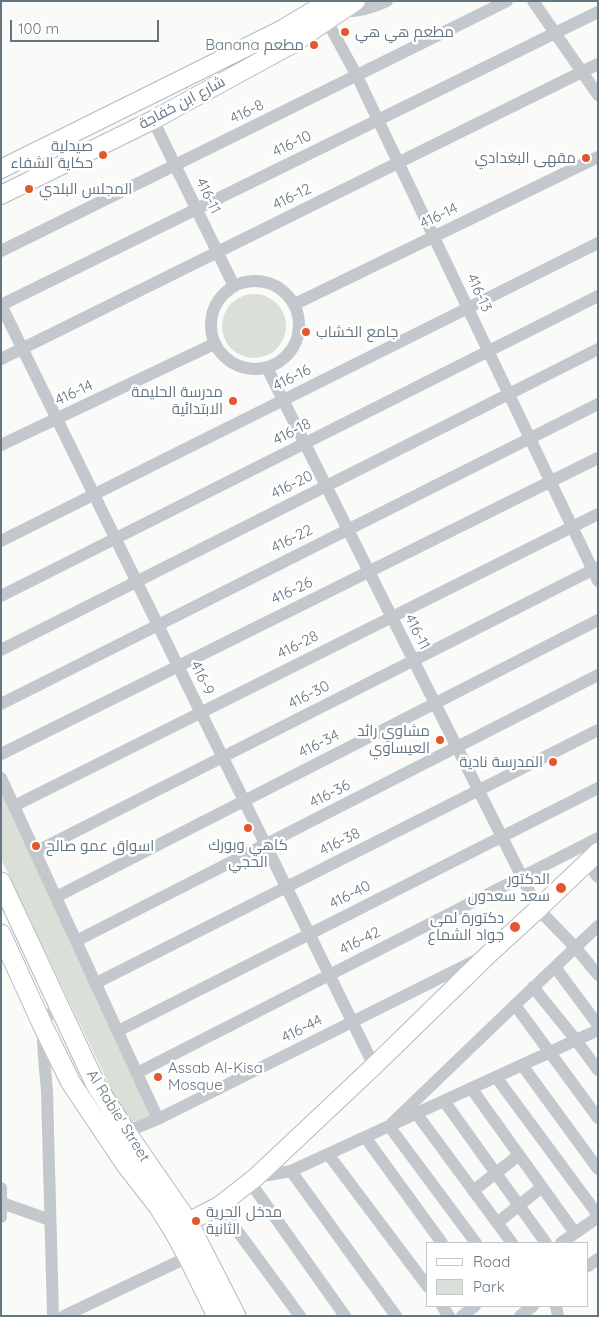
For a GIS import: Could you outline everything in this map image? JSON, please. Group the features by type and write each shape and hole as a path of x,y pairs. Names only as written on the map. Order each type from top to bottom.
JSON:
{"main road":[{"name":"Al Rabie' Street","path":"1,882 96,1085 188,1222 236,1316"},
{"name":"Al Rabie' Street","path":"1,934 71,1083 126,1165 158,1206 173,1230 217,1316"}],"street":[{"path":"341,4 351,12 366,10 387,1"},
{"name":"416-8","path":"1,251 507,1"},
{"path":"532,1 598,95"},
{"name":"شارع ابن خفاجة","path":"1,195 153,120 294,43 328,21 341,4"},
{"name":"شارع ابن خفاجة","path":"1,169 283,29 341,4"},
{"name":"416-10","path":"1,305 598,12"},
{"name":"416-13","path":"328,21 357,76 550,482 596,572"},
{"name":"416-12","path":"1,359 598,64"},
{"name":"416-11","path":"153,120 234,286"},
{"name":"416-14","path":"295,304 598,157"},
{"name":"416-16","path":"1,541 598,244"},
{"path":"247,281 261,281 275,285 286,293 295,304 300,330 296,343 289,354 279,363 267,368 254,370 242,368 230,362 214,344 211,318 216,305 224,294 234,286 247,281"},
{"name":"416-18","path":"1,596 598,296"},
{"name":"416-9","path":"1,305 374,1066"},
{"name":"416-14","path":"1,445 214,344"},
{"name":"416-20","path":"1,650 598,349"},
{"name":"416-11","path":"267,368 538,909 575,947 598,975"},
{"name":"416-22","path":"1,704 598,404"},
{"name":"416-26","path":"1,754 598,458"},
{"name":"416-28","path":"14,806 598,514"},
{"name":"416-30","path":"35,852 413,660 596,572"},
{"name":"416-34","path":"56,897 598,620"},
{"name":"416-36","path":"76,941 598,675"},
{"name":"416-38","path":"96,983 598,730"},
{"path":"1,778 158,1119"},
{"name":"416-40","path":"118,1031 598,788"},
{"name":"416-42","path":"137,1073 598,838"},
{"path":"188,1222 219,1206 253,1179 592,857 598,877"},
{"path":"389,1126 598,926"},
{"name":"416-44","path":"126,1132 158,1119 491,952"},
{"path":"555,967 598,1025"},
{"path":"533,987 598,1070"},
{"path":"515,1005 598,1118"},
{"path":"53,1316 47,1091 43,1026 48,1015 61,1007"},
{"path":"253,1179 291,1171 598,1030"},
{"path":"522,1065 598,1169"},
{"path":"496,1077 598,1216 562,1242"},
{"path":"472,1088 575,1233"},
{"path":"444,1101 545,1242"},
{"path":"416,1114 511,1242"},
{"path":"389,1126 475,1242"},
{"path":"365,1137 441,1242"},
{"path":"328,1154 426,1284"},
{"path":"474,1191 519,1155"},
{"path":"291,1171 396,1316"},
{"path":"253,1179 345,1316"},
{"path":"497,1223 542,1187"},
{"path":"1,1188 1,1217"},
{"path":"2,1204 50,1220"},
{"path":"219,1206 300,1316"},
{"path":"64,1316 188,1258"},
{"path":"462,1316 474,1307"},
{"path":"520,1316 533,1307"}],"green space":[{"path":"248,294 260,294 277,303 284,314 286,326 284,338 277,349 260,358 248,358 236,353 227,344 222,332 222,320 227,308 236,299"},
{"path":"1,783 156,1118 130,1129 1,859"}],"place":[{"name":"مطعم هي هي","path":"345,32"},
{"name":"Banana مطعم","path":"314,45"},
{"name":"صيدلية حكاية الشفاء","path":"103,155"},
{"name":"مقهى البغدادي","path":"586,158"},
{"name":"المجلس البلدي","path":"29,189"},
{"name":"جامع الخشاب","path":"306,332"},
{"name":"مدرسة الحليمة الابتدائية","path":"233,401"},
{"name":"مشاوي رائد العيساوي","path":"440,740"},
{"name":"المدرسة نادية","path":"553,762"},
{"name":"كاهي وبورك الحجي","path":"248,828"},
{"name":"اسواق عمو صالح","path":"36,846"},
{"name":"الدكتور سعد سعدون","path":"561,888"},
{"name":"دكتورة لمى جواد الشماع","path":"515,927"},
{"name":"Assab Al-Kisa Mosque","path":"158,1077"},
{"name":"مدخل الحرية الثانية","path":"196,1221"}]}
